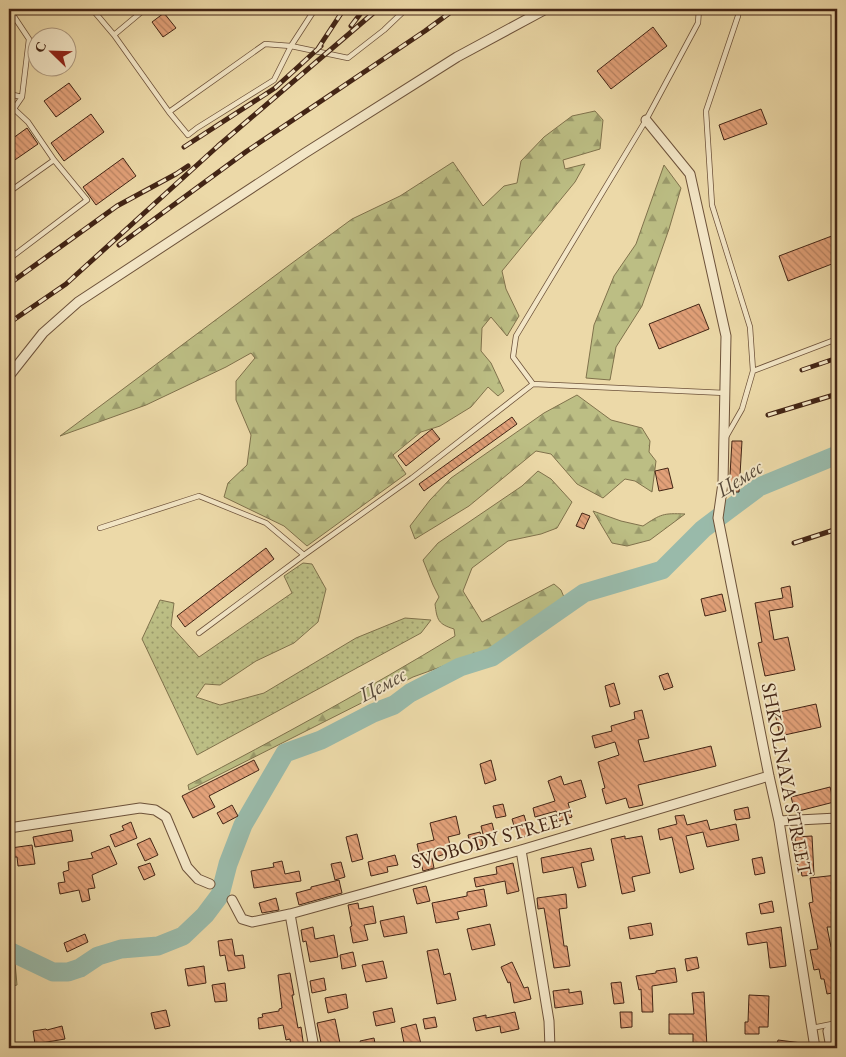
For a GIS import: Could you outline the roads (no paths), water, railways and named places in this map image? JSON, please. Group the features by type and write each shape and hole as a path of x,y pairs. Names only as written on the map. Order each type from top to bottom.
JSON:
{"street":[{"path":"9,376 44,333 78,302 305,153 457,57 546,9"},
{"name":"SHKOLNAYA STREET","path":"646,120 690,174 726,336 723,483 718,518 779,821 815,1048"},
{"name":"SVOBODY STREET","path":"232,900 242,919 252,922 290,914 521,850 769,776"},
{"path":"9,828 140,808 155,810 166,817 187,867 198,879 210,884"},
{"path":"779,821 837,818"},
{"path":"521,850 549,1021 550,1048"},
{"path":"290,914 314,1048"},
{"path":"830,1048 828,1031 837,1027"}],"lane":[{"path":"9,9 29,39 22,97 9,116"},
{"path":"92,9 114,35 169,112 188,134 274,80 291,46 315,9"},
{"path":"114,35 145,9"},
{"path":"169,112 265,44 291,46 348,58 384,30 406,9"},
{"path":"533,384 513,357 516,336 646,120 698,23 699,9"},
{"path":"724,440 742,409 753,371 750,327 712,205 706,111 739,9"},
{"path":"9,94 22,97"},
{"path":"9,259 87,200 54,160 28,122 14,109"},
{"path":"9,192 54,160"},
{"path":"9,268 13,276 9,279"},
{"path":"753,371 837,339"},
{"path":"199,633 412,478 533,384 725,393"},
{"path":"100,528 199,496 266,522 304,555"},
{"path":"812,1028 837,1023"}],"waterway":[{"name":"Цемес","path":"9,951 53,972 68,972 80,968 98,956 121,949 158,946 183,936 205,915 220,895 228,864 243,825 285,753 321,740 373,713 394,705 410,693 460,667 492,657 584,593 662,570 703,529 759,487 837,455"}],"railway":[{"path":"317,50 344,9"},
{"path":"351,26 364,9"},
{"path":"9,323 66,284 218,146 378,9"},
{"path":"119,245 247,151 455,9"},
{"path":"184,147 275,88 321,46"},
{"path":"9,284 117,206 188,166"},
{"path":"802,370 837,358"},
{"path":"768,415 837,394"},
{"path":"794,543 837,529"}]}
